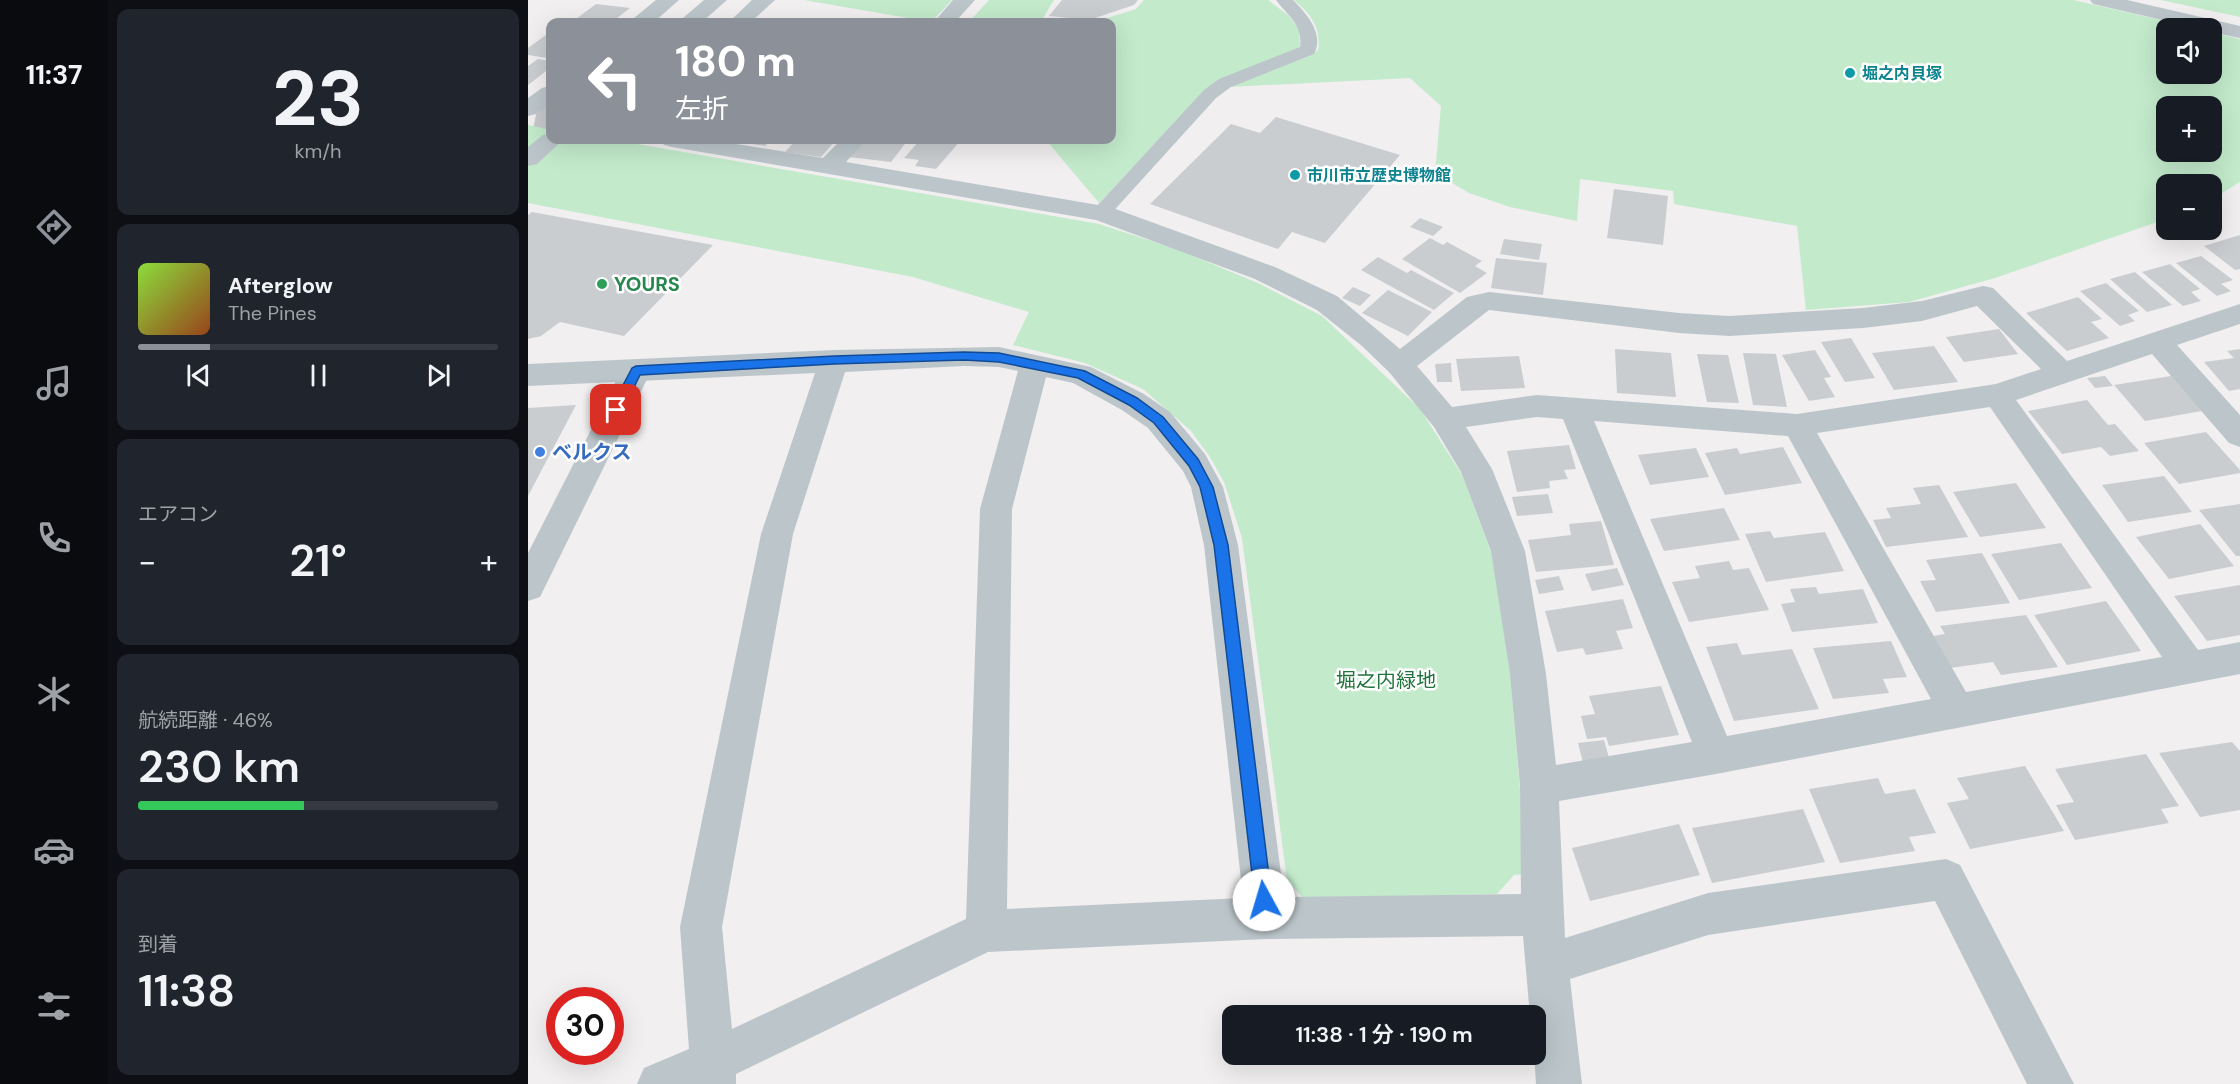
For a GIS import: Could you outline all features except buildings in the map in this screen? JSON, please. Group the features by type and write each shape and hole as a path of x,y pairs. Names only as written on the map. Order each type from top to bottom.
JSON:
{"street":[{"path":"646,18 669,0"},
{"path":"695,18 717,0"},
{"path":"744,18 765,0"},
{"path":"948,18 965,0"},
{"path":"2100,0 2240,32"},
{"path":"530,113 546,97"},
{"path":"528,159 546,144"},
{"path":"695,144 1101,213 1265,273 1327,303 1372,339 1399,365 1445,419 1476,469 1508,551 1528,674 1539,786 1542,915 1559,1084"},
{"path":"828,167 850,144"},
{"path":"1399,365 1477,304 1489,301 1679,323 1729,326 1809,322 1922,311 1983,295 2061,372"},
{"path":"1445,419 1537,405 1797,425 1997,395 2240,314"},
{"path":"2159,342 2240,435"},
{"path":"528,375 834,360 999,357 1081,374 1133,402 1159,420 1194,463 1207,487 1221,545 1266,918"},
{"path":"713,1073 701,927 777,534 834,360"},
{"path":"986,931 996,509 1035,363"},
{"path":"528,588 636,371"},
{"path":"1997,395 2190,668"},
{"path":"1573,407 1716,756"},
{"path":"1797,425 1957,711"},
{"path":"1539,786 1716,756 2240,658"},
{"path":"1546,965 1708,914 1946,879 2051,1084"},
{"path":"660,1084 713,1073 986,931 1266,918 1542,915"}],"lane":[{"path":"1101,213 1209,94 1225,83 1308,50 1307,28 1299,15 1284,0"}],"green space":[{"path":"804,0 952,0 935,18 908,18"},
{"path":"989,0 1054,0 1043,18 973,18"},
{"path":"1144,0 1268,0 1289,16 1299,30 1300,45 1296,52 1204,91 1099,203 1049,144 1116,144 1116,18 1108,18 1136,9"},
{"path":"1294,0 2073,0 2156,19 2156,84 2222,84 2222,35 2240,39 2240,182 2222,193 2222,174 2156,174 2156,222 1995,278 1909,302 1806,310 1797,226 1674,204 1673,191 1580,179 1577,221 1510,207 1469,193 1435,173 1441,106 1410,78 1229,87 1309,56 1318,50 1318,35 1310,16"},
{"path":"2161,0 2240,0 2240,17"},
{"name":"堀之内緑地","path":"528,125 546,128 546,144 637,144 1099,224 1179,250 1260,284 1322,316 1420,409 1462,475 1492,554 1510,672 1527,874 1514,875 1497,894 1303,898 1287,880 1242,538 1224,482 1210,457 1191,431 1143,389 1085,363 1013,345 1029,312 913,277 528,203"}],"tunnel":[{"path":"536,115 546,117"}],"place":[{"name":"堀之内貝塚","path":"1850,73"},
{"name":"市川市立歴史博物館","path":"1295,175"},
{"name":"YOURS","path":"602,284"},
{"name":"ベルクス","path":"540,452"}],"route":[{"path":"616,410 636,371 834,360 964,356 999,357 1081,374 1133,402 1159,420 1194,463 1207,487 1221,545 1264,900"}]}
